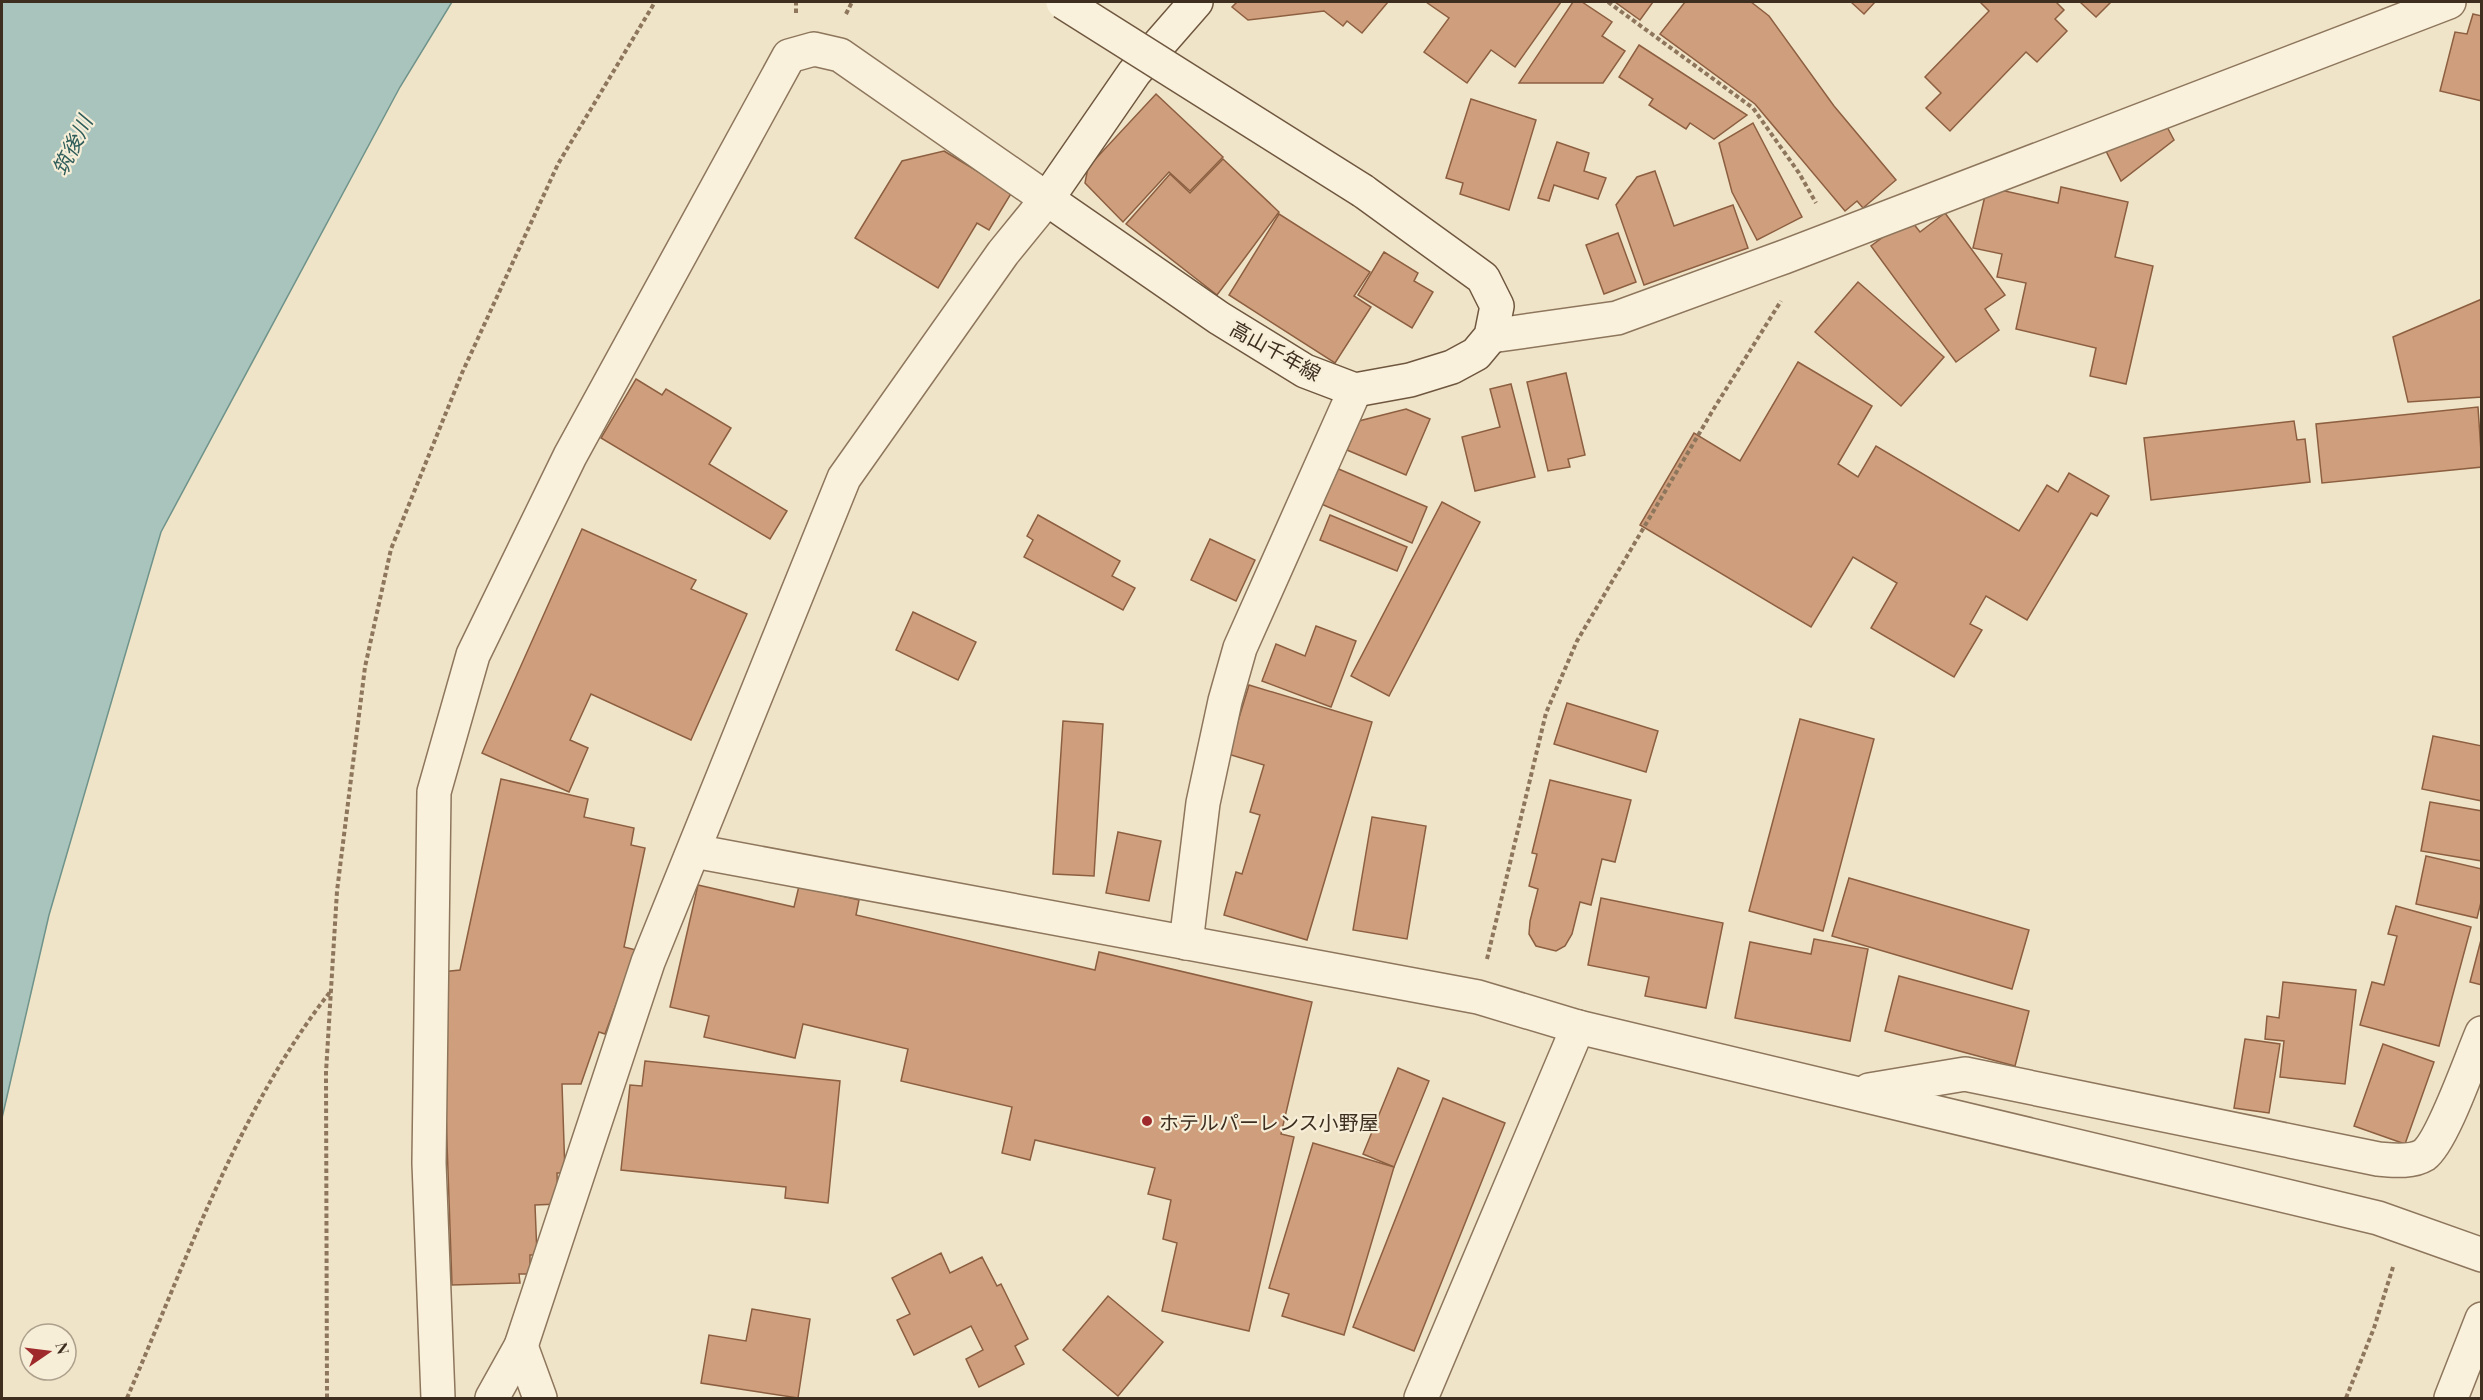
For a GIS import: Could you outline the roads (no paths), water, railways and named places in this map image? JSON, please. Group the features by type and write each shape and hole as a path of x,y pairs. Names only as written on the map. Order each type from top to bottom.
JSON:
{"street":[{"path":"1063,2 1364,191 1484,278 1497,306 1491,336 1476,354 1452,367 1392,384 1354,390 1240,648 1225,701 1203,803 1186,943"},
{"path":"492,1398 521,1346 648,962 844,478 1004,253 1047,199 1134,73 1196,2"},
{"path":"1491,336 1617,318 1785,257 2449,2"},
{"name":"高山千年線","path":"438,1398 429,1163 434,792 473,655 570,456 789,56 814,50 840,55 1228,324 1305,371 1354,390"},
{"path":"694,851 1478,998 1578,1027 2378,1218 2481,1255"},
{"path":"1421,1398 1578,1027"},
{"path":"1855,1092 1965,1074 2367,1156 2404,1161 2424,1155 2441,1131 2481,1033"},
{"path":"2451,1398 2481,1319"},
{"path":"521,1346 540,1398"}],"water":[{"name":"筑後川","path":"2,2 452,2 400,87 161,532 49,915 2,1118"}],"place":[{"name":"ホテルパーレンス小野屋","path":"1147,1121"}]}
